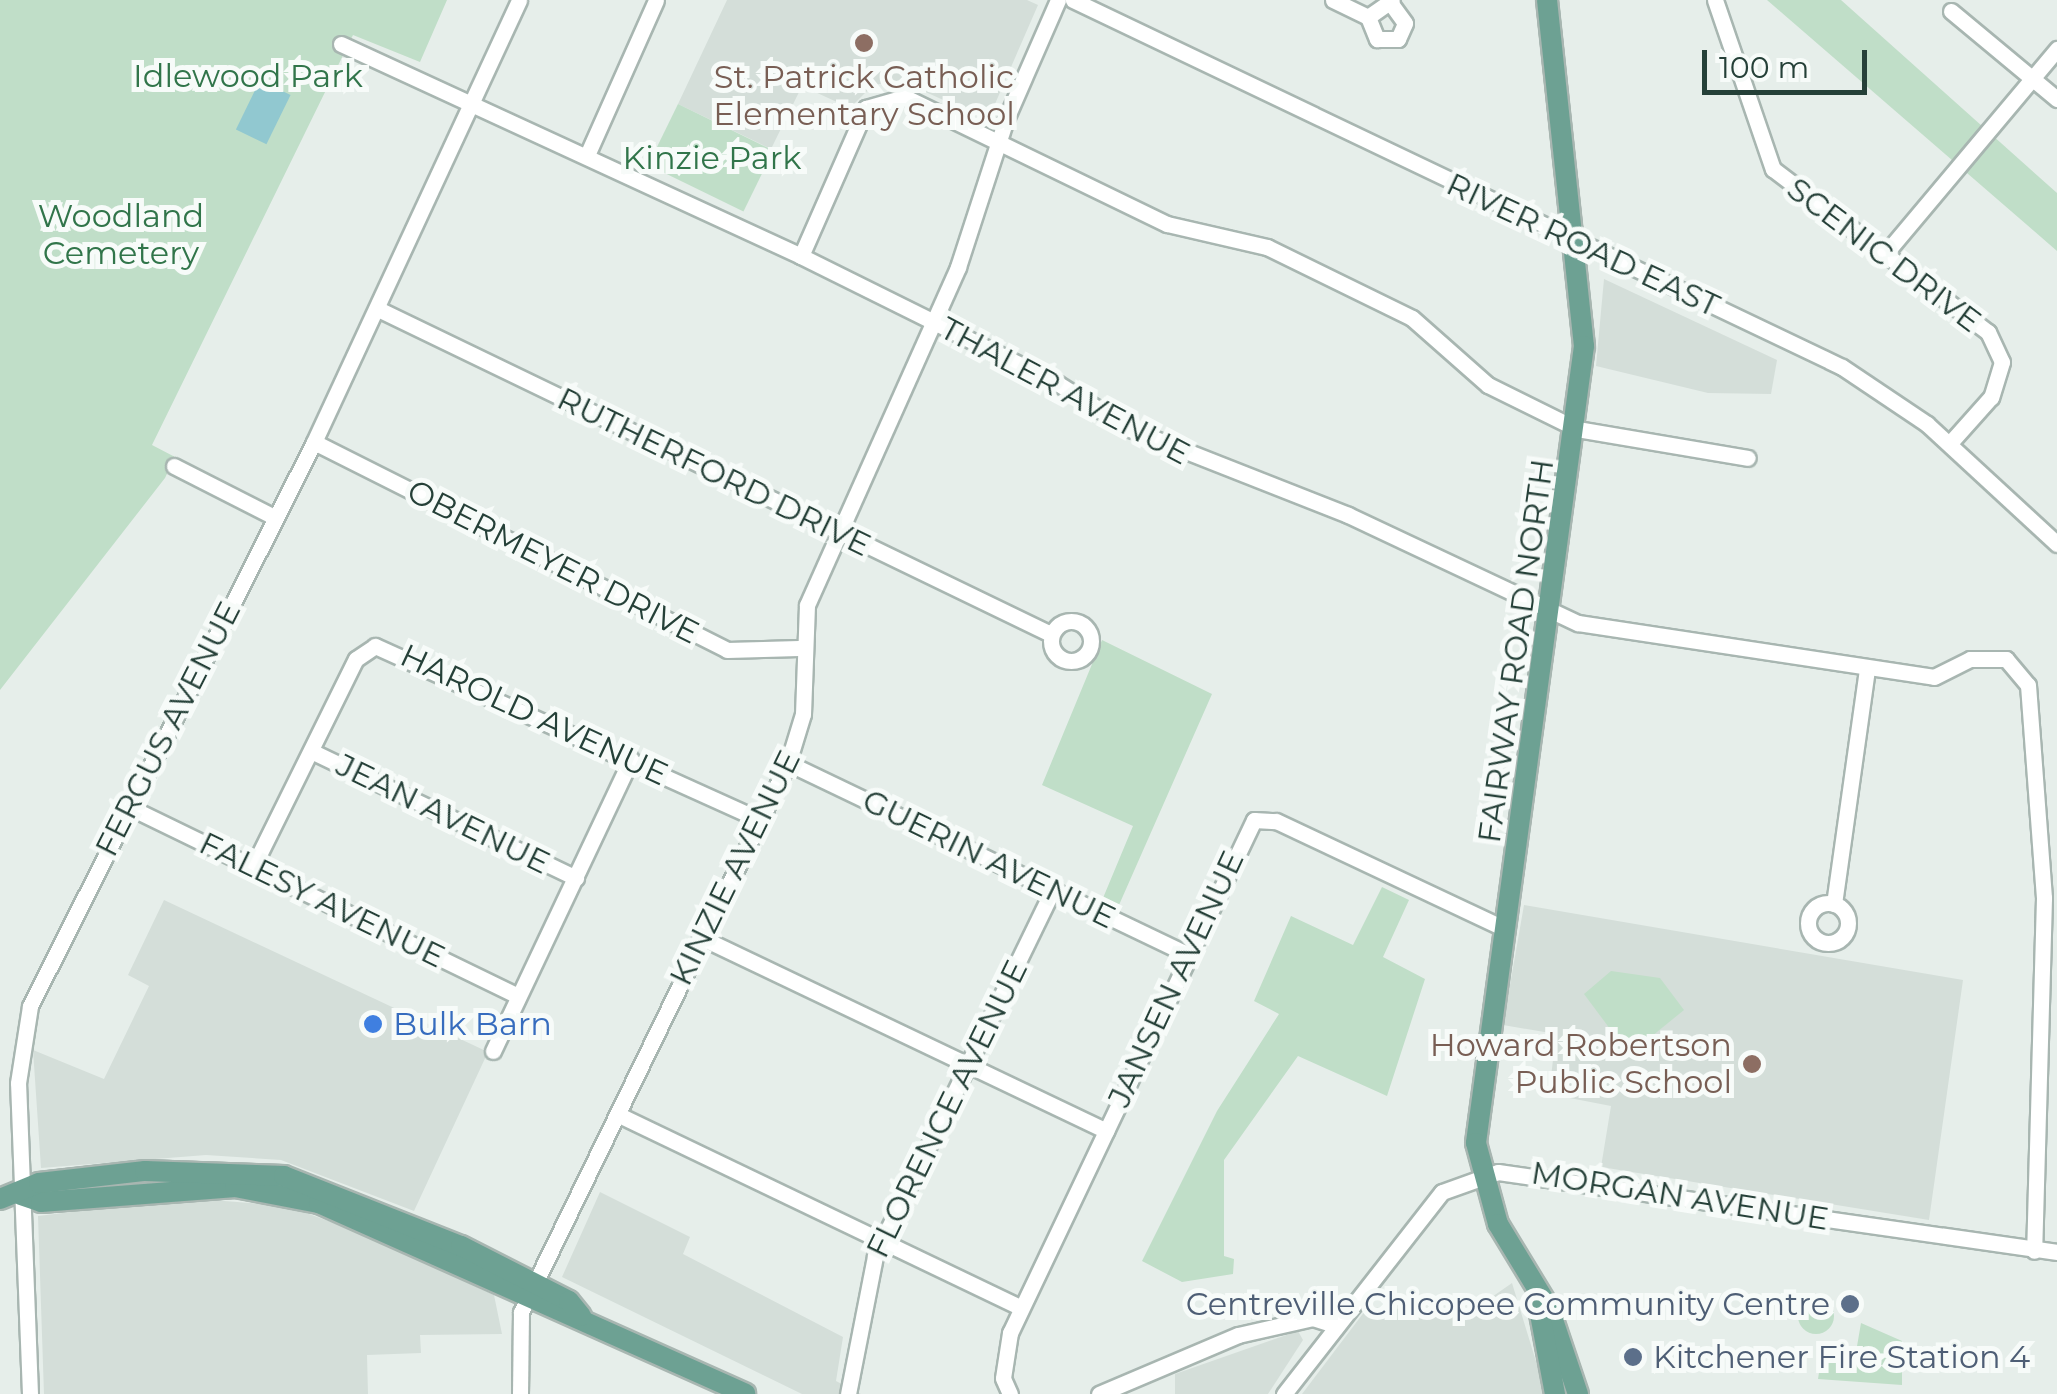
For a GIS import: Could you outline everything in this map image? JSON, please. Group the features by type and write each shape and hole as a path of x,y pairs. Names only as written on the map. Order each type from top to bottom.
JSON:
{"main road":[{"name":"FAIRWAY ROAD NORTH","path":"1547,0 1574,242 1585,294 1577,429 1506,929 1477,1088 1481,1176 1537,1298 1562,1336 1578,1394"},
{"path":"10,1197 39,1184 145,1171 264,1172 346,1195 530,1291 745,1394"},
{"name":"FAIRWAY ROAD NORTH","path":"1537,1298 1554,1394"}],"street":[{"name":"FERGUS AVENUE","path":"30,1394 10,1197 22,1032 128,806 314,442 520,0"},
{"path":"588,154 656,0"},
{"name":"KINZIE AVENUE","path":"520,1394 530,1291 788,763 803,714 799,648 807,605 934,322 997,143 1058,0"},
{"name":"RIVER ROAD EAST","path":"1073,0 1842,367 1950,443 2057,544"},
{"path":"1333,0 1368,17 1377,39 1398,39 1406,22 1392,2 1368,17"},
{"name":"SCENIC DRIVE","path":"1715,0 1773,169 1988,332 2002,362 1991,397 1950,443"},
{"path":"1950,11 2057,99"},
{"name":"THALER AVENUE","path":"340,44 475,100 800,256 934,322 1130,430 1348,515 1552,612 1934,677 1995,656 2028,685 2044,898 2034,1250"},
{"path":"1885,254 2036,81 2057,49"},
{"path":"800,256 874,101 905,97 1167,224 1267,247 1412,318 1488,386 1577,429 1748,458"},
{"name":"RUTHERFORD DRIVE","path":"378,309 1052,634"},
{"name":"OBERMEYER DRIVE","path":"314,442 726,650 799,648"},
{"path":"174,466 276,518"},
{"name":"HAROLD AVENUE","path":"254,866 356,658 375,646 760,820"},
{"path":"1834,904 1867,668"},
{"name":"JEAN AVENUE","path":"311,751 576,878"},
{"path":"492,1050 630,759"},
{"name":"GUERIN AVENUE","path":"788,763 1189,956"},
{"name":"FALESY AVENUE","path":"128,806 517,995"},
{"name":"JANSEN AVENUE","path":"1010,1394 1003,1364 1020,1308 1254,820 1276,821 1506,929"},
{"name":"FLORENCE AVENUE","path":"848,1394 868,1276 1053,889"},
{"path":"700,937 1106,1131"},
{"path":"619,1114 1020,1308"},
{"name":"MORGAN AVENUE","path":"1284,1394 1442,1192 1481,1176 1540,1173 2057,1252"},
{"path":"1099,1394 1238,1335 1314,1318 1335,1325"}],"shaded area":[{"name":"St. Patrick Catholic Elementary School","path":"727,0 1027,0 1038,5 988,120 901,81 873,85 850,108 802,86 771,149 678,104"},
{"path":"1604,279 1777,360 1771,394 1708,393 1596,366"},
{"path":"164,900 488,1052 414,1211 281,1160 206,1155 41,1168 33,1050 104,1079 149,986 128,975"},
{"name":"Howard Robertson Public School","path":"1524,905 1963,980 1929,1220 1601,1167 1611,1106 1549,1094 1556,1034 1503,1025"},
{"path":"600,1192 690,1237 683,1254 843,1337 836,1381 861,1394 802,1394 562,1277"},
{"path":"187,1198 287,1206 356,1231 494,1295 502,1334 420,1335 421,1353 367,1355 368,1394 44,1394 38,1216"},
{"path":"1512,1283 1546,1394 1302,1394 1368,1307 1469,1313"},
{"path":"1298,1331 1303,1340 1268,1394 1175,1394 1175,1374"}],"green space":[{"name":"Woodland Cemetery","path":"0,0 447,0 420,62 353,35 152,445 175,457 165,478 0,690"},
{"path":"1767,0 1841,0 2057,193 2057,251"},
{"name":"Kinzie Park","path":"678,104 773,150 743,212 648,165"},
{"path":"1102,640 1212,694 1119,905 1103,898 1133,826 1042,785"},
{"path":"1382,887 1409,900 1383,957 1425,979 1387,1096 1298,1056 1224,1160 1224,1256 1234,1259 1233,1274 1182,1282 1142,1261 1217,1111 1279,1014 1254,1001 1291,916 1353,945"},
{"path":"1611,971 1660,978 1684,1010 1641,1045 1619,1041 1584,994"},
{"path":"1816,1298 1829,1303 1834,1316 1829,1329 1816,1334 1803,1329 1798,1316 1803,1303"},
{"path":"1861,1323 1902,1341 1902,1385 1818,1379 1823,1347 1856,1352"}],"water":[{"path":"260,80 291,95 266,144 236,129"}],"place":[{"name":"St. Patrick Catholic Elementary School","path":"864,43"},
{"name":"Bulk Barn","path":"373,1024"},
{"name":"Howard Robertson Public School","path":"1752,1064"},
{"name":"Centreville Chicopee Community Centre","path":"1850,1304"},
{"name":"Kitchener Fire Station 4","path":"1633,1357"}],"park label":[{"name":"Idlewood Park","path":"248,76"}]}
